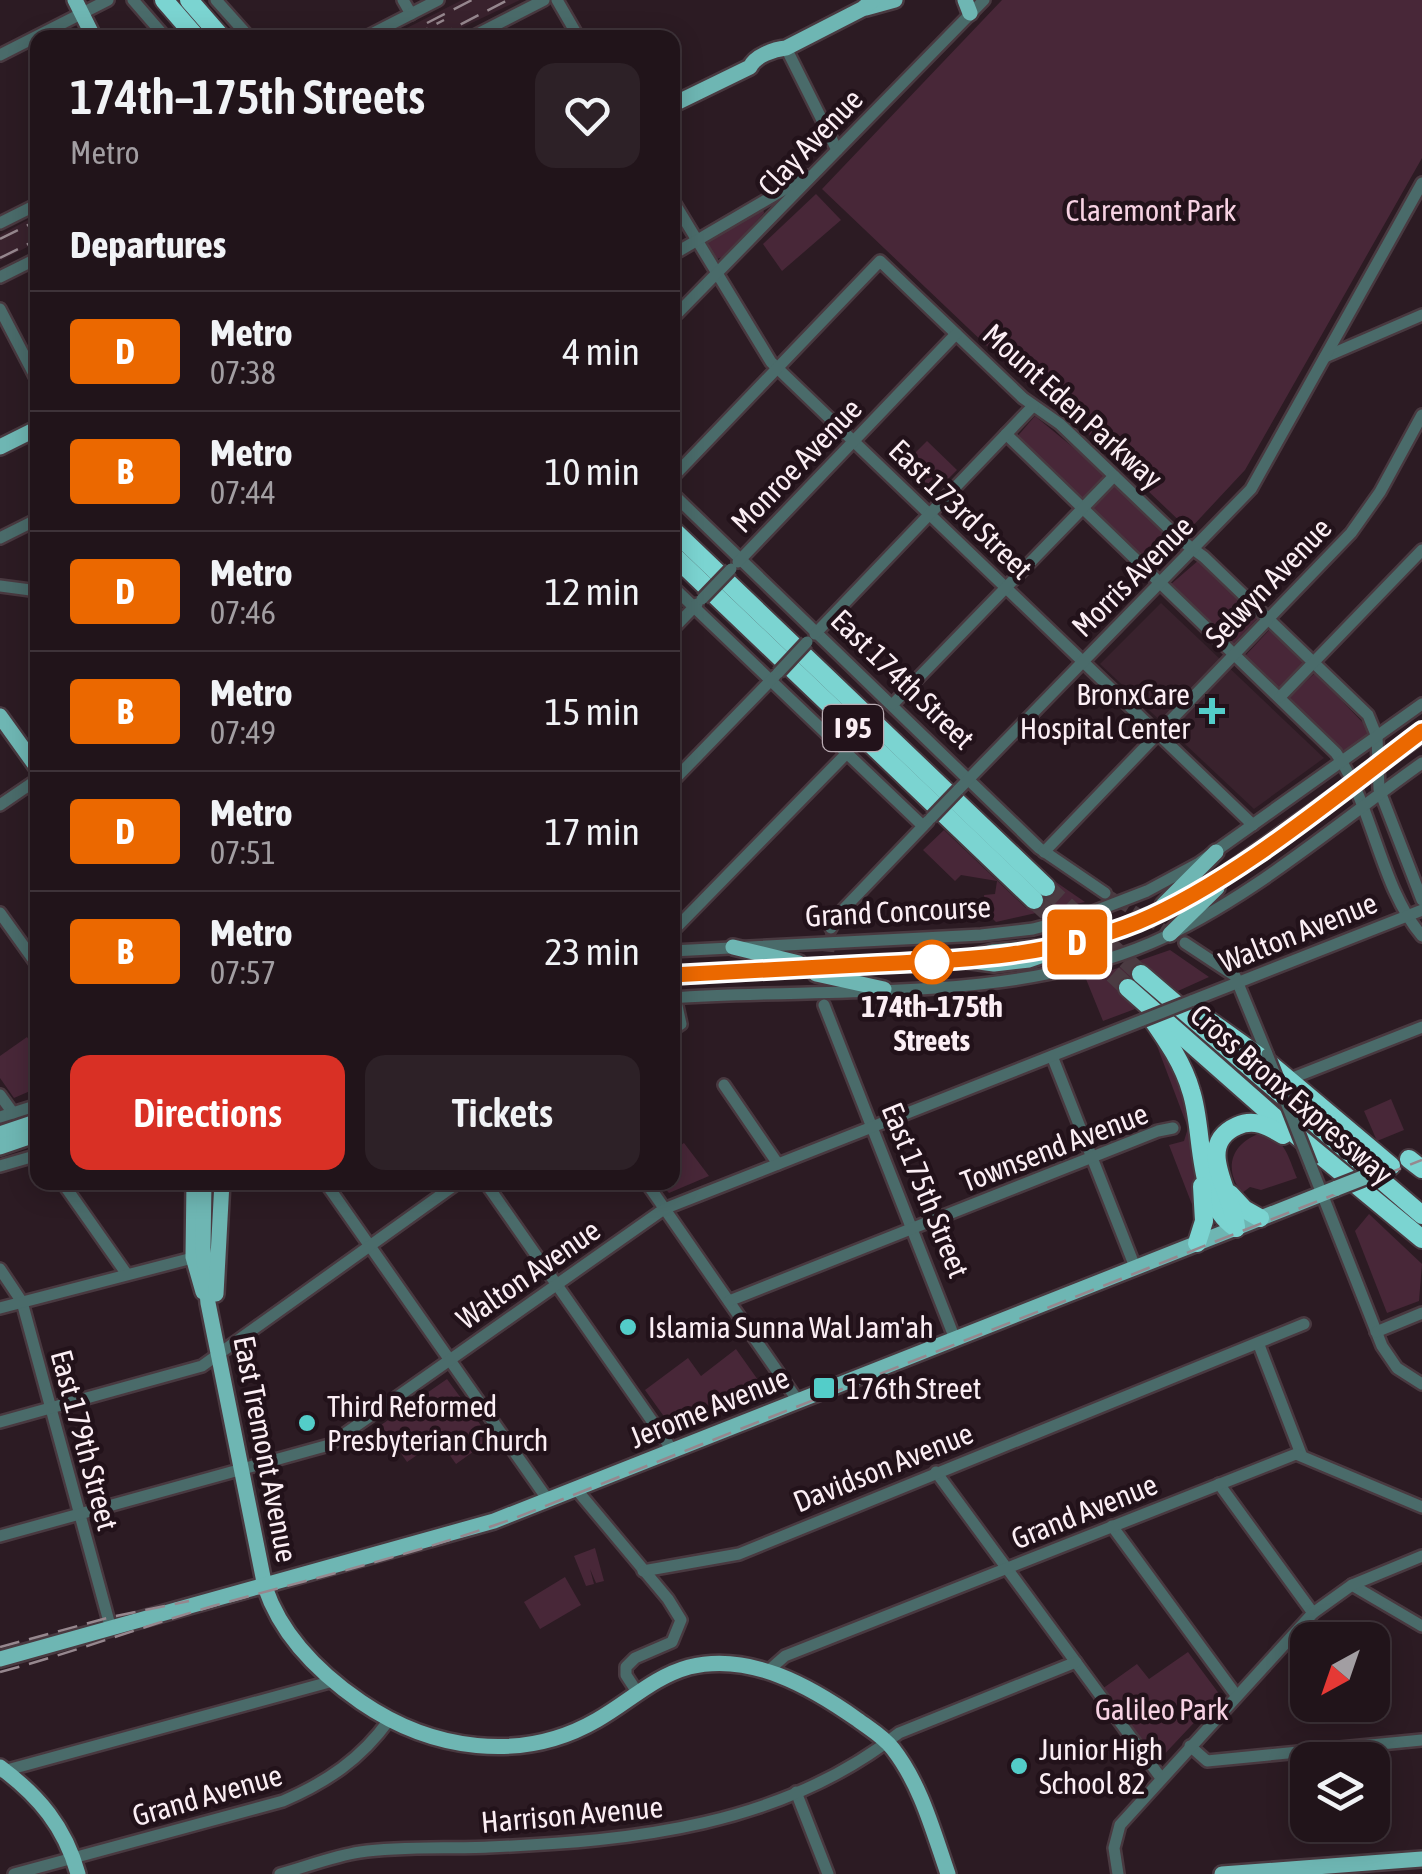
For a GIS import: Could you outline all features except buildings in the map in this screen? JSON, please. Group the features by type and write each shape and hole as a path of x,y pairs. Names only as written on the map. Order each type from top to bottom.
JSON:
{"highway":[{"path":"164,0 190,30"},
{"path":"188,0 215,30"},
{"name":"I 95","path":"680,537 1040,894 680,561"},
{"path":"1134,981 1185,1074 1195,1104 1212,1198 1224,1219 1236,1228"},
{"name":"Cross Bronx Expressway","path":"1134,981 1185,1004 1422,1214"},
{"name":"Cross Bronx Expressway","path":"1134,981 1335,1186 1422,1240"},
{"path":"1185,1004 1405,1164"},
{"path":"1236,1228 1217,1154 1221,1139 1236,1126 1254,1122 1272,1128 1335,1186"},
{"path":"1197,1243 1204,1221 1202,1145"},
{"path":"1220,1176 1237,1203 1260,1218"}],"main road":[{"path":"680,101 750,67 757,70 783,56 786,48 867,4 895,0"},
{"path":"78,7 90,30"},
{"path":"0,448 30,432"},
{"path":"0,716 30,758"},
{"name":"Grand Concourse","path":"680,976 964,960 984,964 1037,958 1153,915 1198,892 1422,734"},
{"path":"1153,915 1216,852"},
{"path":"1178,938 1241,864"},
{"path":"733,948 818,968"},
{"path":"792,969 884,988"},
{"path":"0,1134 30,1124"},
{"path":"0,1147 30,1137"},
{"name":"Jerome Avenue","path":"0,1660 442,1538 674,1451 1335,1186 1405,1164"},
{"name":"East Tremont Avenue","path":"197,1190 212,1322"},
{"name":"East Tremont Avenue","path":"211,1190 206,1256 208,1303 265,1586 273,1608 294,1640 333,1681 390,1720 454,1743 520,1746 577,1730 666,1675 700,1665 742,1665 768,1671 821,1696 888,1742"},
{"name":"East Tremont Avenue","path":"206,1256 220,1190"},
{"path":"888,1742 922,1800 948,1874"},
{"path":"1,1770 48,1811 76,1866"},
{"path":"1222,1874 1422,1859"}],"street":[{"path":"40,30 78,7 108,0"},
{"path":"132,0 159,30"},
{"path":"216,0 243,30"},
{"path":"404,0 410,14"},
{"path":"379,30 438,0"},
{"path":"486,30 544,0"},
{"path":"558,0 575,30"},
{"name":"Clay Avenue","path":"680,311 837,150 968,7 984,0"},
{"path":"0,54 30,36"},
{"path":"786,48 837,150"},
{"path":"680,251 818,170"},
{"name":"Morris Avenue","path":"831,928 836,916 1262,476 1422,183"},
{"path":"0,223 30,208"},
{"name":"East 173rd Street","path":"680,212 777,368 1253,825"},
{"name":"Mount Eden Parkway","path":"777,368 880,261 1313,662 1365,712 1377,737"},
{"path":"0,277 30,262"},
{"path":"0,309 30,367"},
{"path":"1325,357 1422,315"},
{"name":"Monroe Avenue","path":"680,622 956,334"},
{"path":"680,470 777,368"},
{"path":"680,774 1033,406"},
{"name":"Selwyn Avenue","path":"1044,852 1351,533 1380,492 1422,414"},
{"path":"1006,434 1280,696 1342,762 1406,916 1422,936"},
{"path":"893,704 1114,476"},
{"name":"East 174th Street","path":"680,500 1044,852 1104,893"},
{"path":"0,538 30,523"},
{"path":"1280,696 1422,550"},
{"path":"0,586 30,589"},
{"path":"680,591 698,603 774,676 847,753 927,822"},
{"name":"Grand Concourse","path":"680,951 981,935 1033,929 1120,903 1169,881 1216,852 1422,704"},
{"path":"1377,737 1380,793 1422,900"},
{"path":"680,923 847,753"},
{"path":"680,997 994,983 1050,974 1178,938 1422,763"},
{"path":"0,804 30,784"},
{"name":"Walton Avenue","path":"0,1536 330,1445 664,1209 1422,910"},
{"path":"0,913 30,955"},
{"path":"1178,938 1230,971 1239,982 1311,1166 1335,1186 1376,1332 1391,1362 1422,1384"},
{"name":"East 175th Street","path":"824,1005 954,1339"},
{"path":"1279,1084 1422,1027"},
{"path":"1052,1056 1135,1268"},
{"path":"724,1086 778,1164"},
{"path":"0,1094 6,1115 30,1107"},
{"name":"Townsend Avenue","path":"730,1301 1173,1128"},
{"path":"0,1166 30,1157"},
{"path":"68,1190 126,1273"},
{"path":"331,1190 548,1500"},
{"path":"0,1422 202,1366 448,1190"},
{"path":"491,1190 674,1451"},
{"path":"651,1190 798,1401"},
{"path":"0,1308 126,1273 206,1256"},
{"name":"East 179th Street","path":"0,1269 22,1302 110,1629"},
{"path":"1376,1332 1422,1314"},
{"name":"Davidson Avenue","path":"643,1571 738,1554 1304,1324"},
{"path":"1259,1345 1301,1454 1422,1507"},
{"name":"Grand Avenue","path":"768,1671 784,1656 1301,1454"},
{"path":"936,1472 1161,1778"},
{"path":"1218,1484 1313,1613"},
{"path":"576,1489 668,1598 681,1620 672,1642 626,1666 626,1675 637,1692"},
{"path":"1112,1526 1236,1696"},
{"path":"1118,1874 1115,1835 1120,1825 1313,1613 1352,1585 1422,1556"},
{"path":"1352,1585 1422,1626"},
{"name":"Harrison Avenue","path":"280,1874 360,1852 622,1840 728,1818 830,1777 899,1734 1076,1662"},
{"path":"1,1770 333,1681"},
{"name":"Grand Avenue","path":"14,1874 76,1866 284,1802 343,1769 371,1745 390,1720"},
{"path":"1190,1746 1207,1761 1422,1740"},
{"path":"796,1792 828,1874"}],"shaded area":[{"path":"462,0 520,0 457,30 403,30"},
{"path":"30,219 30,246 0,261 0,235"},
{"name":"BronxCare Hospital Center","path":"1161,603 1324,758 1254,809 1100,664"}],"green space":[{"name":"Claremont Park","path":"1002,0 1422,0 1422,158 1245,470 1189,530 1040,388 1031,388 822,189"},
{"path":"816,194 841,220 782,271 763,244"},
{"path":"763,208 764,213 725,256 717,259 707,245 710,237"},
{"path":"1035,416 1105,475 1081,500 1016,438"},
{"path":"927,441 957,470 930,497 901,467"},
{"path":"1117,483 1181,545 1155,571 1090,510"},
{"path":"1199,560 1259,617 1232,645 1170,585"},
{"path":"1271,628 1307,662 1280,689 1245,656"},
{"path":"1315,673 1368,728 1368,739 1345,756 1287,699"},
{"path":"944,830 1026,908 1053,880 1085,902 996,922 992,904 985,904 984,895 995,894 997,881 961,875 955,881 923,850"},
{"path":"1170,950 1209,977 1178,991 1147,967 1122,994 1135,1009 1103,1021 1086,979"},
{"path":"1151,1030 1180,1076 1193,1135 1201,1219 1198,1220 1169,1145 1184,1141 1188,1128"},
{"path":"27,1037 30,1091 14,1098 0,1078 0,1056"},
{"path":"1391,1099 1404,1130 1377,1141 1364,1111"},
{"path":"1261,1133 1280,1143 1297,1178 1261,1190 1250,1187 1242,1193 1233,1175 1233,1158 1243,1143"},
{"path":"684,1143 709,1176 680,1188 680,1146"},
{"path":"1369,1214 1422,1264 1419,1301 1387,1313 1355,1231"},
{"path":"736,1349 765,1390 673,1429 645,1390 688,1358 701,1376"},
{"path":"447,1379 491,1439 456,1464 439,1440 407,1462 381,1425"},
{"path":"595,1548 604,1581 596,1583 590,1569 594,1584 586,1586 574,1556"},
{"path":"565,1577 581,1605 540,1629 524,1602"},
{"name":"Galileo Park","path":"1188,1652 1220,1695 1158,1761 1102,1689 1137,1664 1149,1679"}],"tunnel":[{"path":"1046,887 1141,974"},
{"path":"1105,893 1177,938"},
{"path":"1034,900 1128,988"},
{"path":"824,1001 831,928"}],"railway":[{"path":"427,23 472,0"},
{"path":"450,30 508,0"},
{"path":"425,30 444,20"},
{"path":"0,239 30,224"},
{"path":"0,258 30,243"},
{"path":"0,1672 515,1518 1422,1160"},
{"path":"0,1647 189,1601"}],"metro line":[{"name":"D","path":"680,975 970,961 1033,953 1099,936 1173,905 1233,869 1422,731"}],"place":[{"name":"BronxCare Hospital Center","path":"1212,711"},
{"name":"174th–175th Streets","path":"932,962"},
{"name":"Islamia Sunna Wal Jam'ah","path":"628,1327"},
{"name":"176th Street","path":"824,1388"},
{"name":"Third Reformed Presbyterian Church","path":"307,1423"},
{"name":"Junior High School 82","path":"1019,1766"}]}
